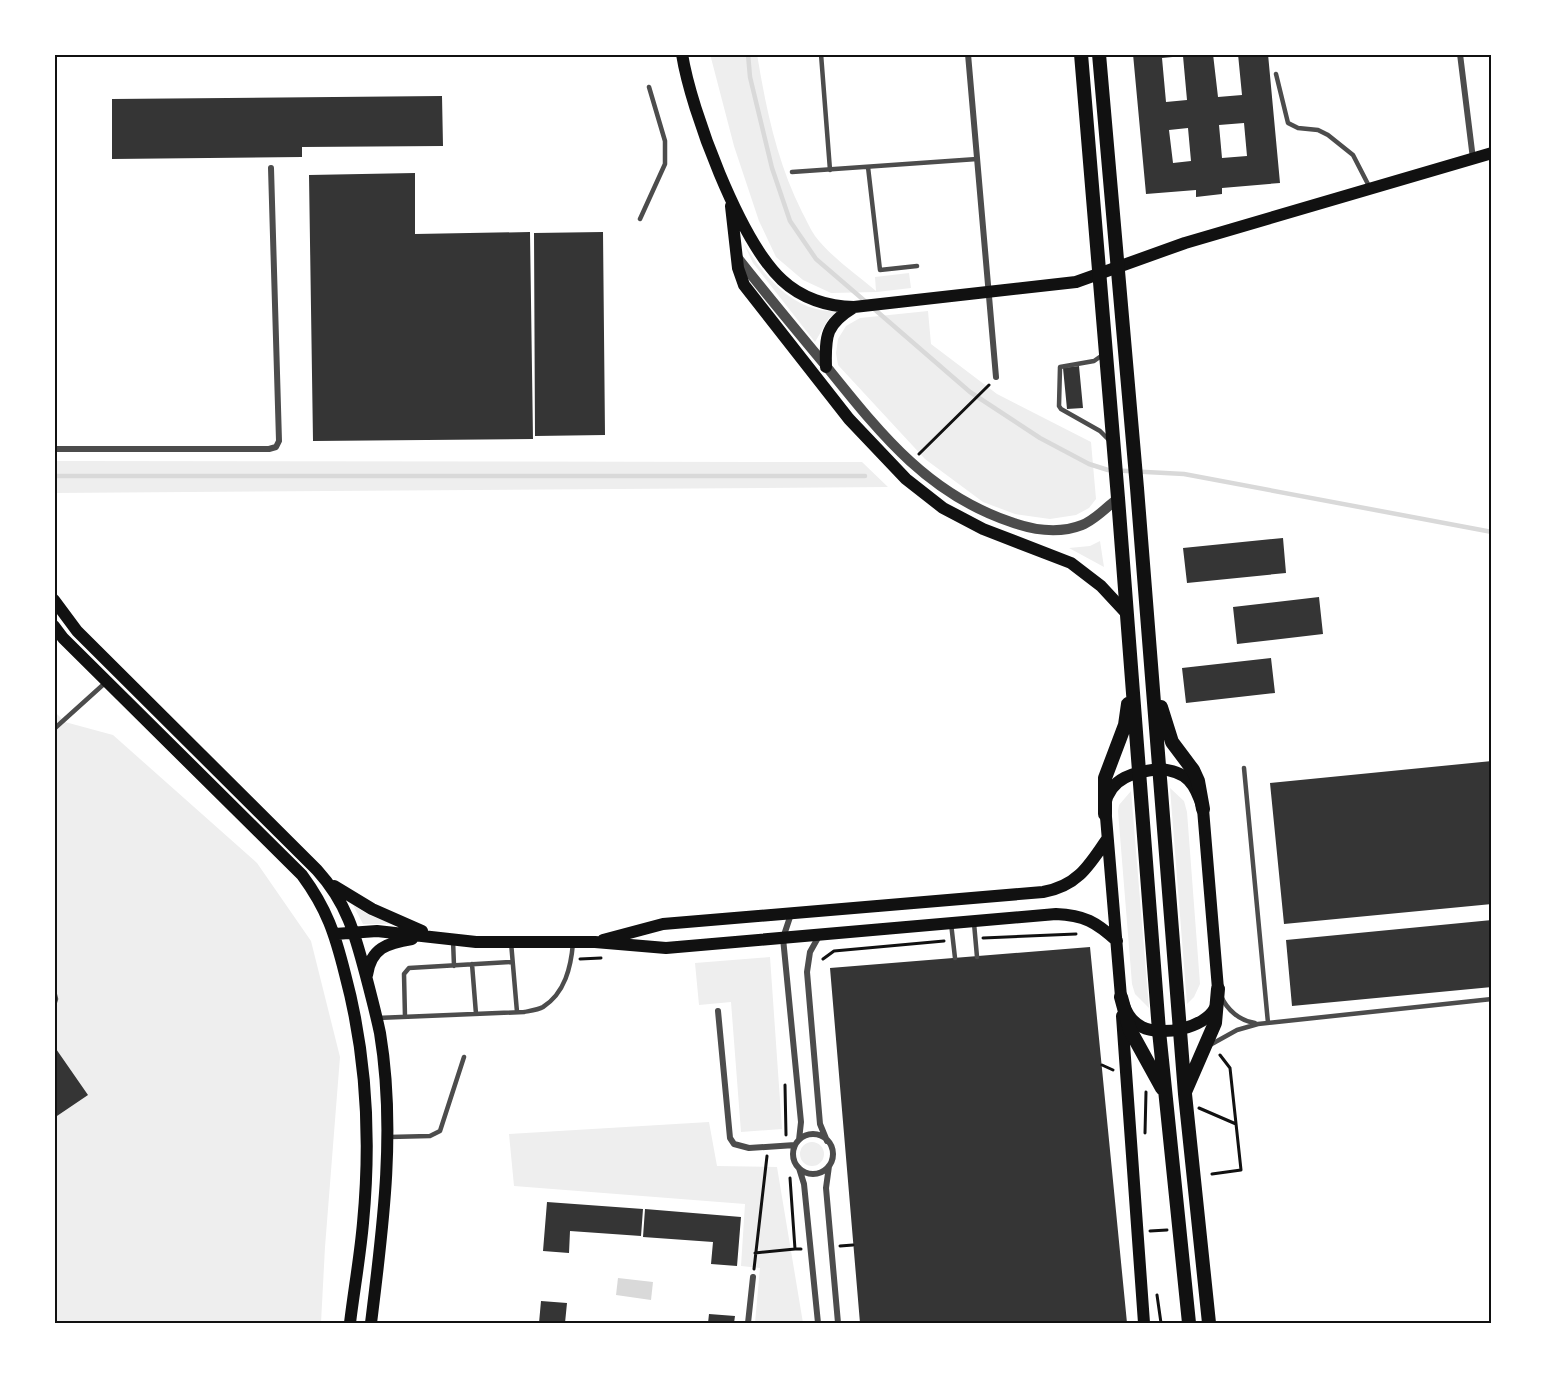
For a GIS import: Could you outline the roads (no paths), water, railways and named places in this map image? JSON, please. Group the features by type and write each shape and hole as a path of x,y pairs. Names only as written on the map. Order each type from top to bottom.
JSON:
{"main road":[{"path":"682,54 699,117 730,196 760,255 784,282 811,299 838,306 854,307 1063,285 1185,243 1492,153"},
{"path":"1081,54 1118,494 1159,1031 1189,1323"},
{"path":"1099,54 1134,444 1179,1029 1209,1323"},
{"path":"730,196 736,257 741,279 849,419 906,479 943,508 983,530 1071,563 1101,586 1127,614"},
{"path":"826,367 827,334 837,319 854,307"},
{"path":"54,600 66,618 327,881 346,911 355,932 377,1018 383,1058 386,1137 384,1213 370,1323"},
{"path":"57,631 302,875 320,900 334,934 353,1003 366,1088 367,1133 363,1223 350,1323"},
{"path":"1152,670 1168,735 1198,781 1203,808 1218,989 1217,1016 1185,1094"},
{"path":"1132,672 1125,725 1105,778 1105,814 1121,997 1144,1323"},
{"path":"1105,814 1106,797 1114,784 1125,776 1139,771 1159,769 1172,770 1183,775 1198,792 1203,808"},
{"path":"595,942 663,924 1058,890 1090,864 1107,839"},
{"path":"327,881 372,909 437,938"},
{"path":"334,934 384,932 453,940 595,942 666,948 1056,914 1076,915 1094,922 1116,940"},
{"path":"367,979 371,960 385,946 398,941 437,938"},
{"path":"1121,997 1133,1021 1142,1027 1159,1031 1193,1026 1209,1016 1216,1006 1218,989"},
{"path":"1121,997 1130,1030 1166,1095"}],"street":[{"path":"968,54 996,377"},
{"path":"1460,54 1473,159"},
{"path":"54,449 269,449 276,447 279,441 271,168"},
{"path":"736,257 880,431 911,463 943,490 981,511 1023,526 1050,530 1084,525 1118,494"},
{"path":"791,913 783,938 801,1122 793,1157 804,1184 818,1323"},
{"path":"820,935 810,952 807,972 820,1124 833,1153 826,1188 838,1323"},
{"path":"718,1011 730,1138 734,1144 741,1147 783,1146 797,1142 810,1134 827,1141"},
{"path":"799,1168 811,1174 818,1173 829,1166"},
{"path":"748,1323 753,1276"}],"lane":[{"path":"821,54 830,170"},
{"path":"1276,74 1288,123 1298,128 1318,130 1353,155 1370,189"},
{"path":"640,219 665,164 664,141 649,87"},
{"path":"792,172 977,159"},
{"path":"868,167 879,270 917,266"},
{"path":"1106,353 1094,361 1060,367 1059,406 1100,431 1114,446"},
{"path":"54,729 107,682"},
{"path":"1244,768 1268,1023"},
{"path":"974,921 977,957"},
{"path":"951,923 955,958"},
{"path":"453,940 454,966"},
{"path":"511,942 517,1012"},
{"path":"377,1018 517,1012 542,1008 557,993 567,977 571,966 573,942"},
{"path":"405,1017 405,970 512,962"},
{"path":"472,964 476,1014"},
{"path":"1218,989 1233,1013 1258,1024"},
{"path":"54,991 56,999 54,1005"},
{"path":"1205,1047 1225,1035 1258,1024 1492,999"},
{"path":"386,1137 430,1136 440,1131 464,1057"}],"waterway":[{"path":"748,54 750,77 772,168 790,221 816,259 866,302"},
{"path":"873,308 970,392 1040,438 1089,464 1108,470 1184,474 1492,532"},
{"path":"55,476 865,476"}]}
